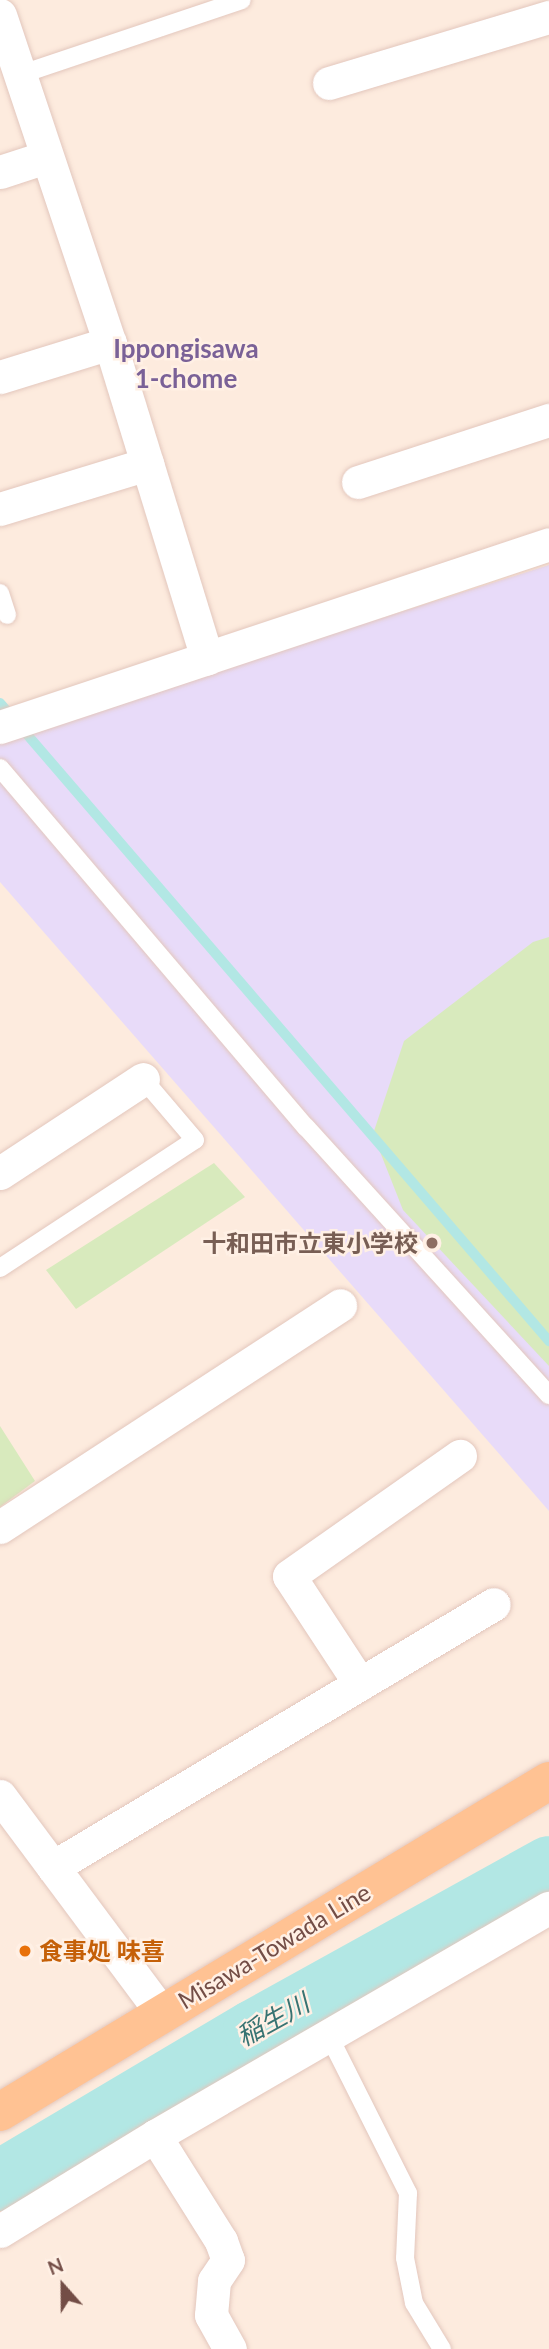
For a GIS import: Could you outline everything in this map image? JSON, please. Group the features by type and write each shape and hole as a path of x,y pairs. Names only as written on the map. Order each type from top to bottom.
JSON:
{"main road":[{"name":"Misawa-Towada Line","path":"0,2112 549,1781"}],"street":[{"path":"0,15 110,342 207,658"},
{"path":"329,83 549,17"},
{"path":"0,172 46,157"},
{"path":"0,377 110,342"},
{"path":"358,482 549,419"},
{"path":"0,509 147,464"},
{"path":"0,727 549,544"},
{"path":"0,1173 143,1079"},
{"path":"0,1527 340,1305"},
{"path":"360,1684 289,1576 460,1457"},
{"path":"53,1867 494,1604"},
{"path":"0,1796 162,2013"},
{"path":"0,2231 155,2136 549,1908"},
{"path":"155,2136 221,2241 228,2260 214,2280 211,2315 230,2349"}],"lane":[{"path":"19,75 242,0"},
{"path":"0,593 7,615"},
{"path":"0,768 306,1127 549,1395"},
{"path":"0,1268 195,1140 143,1079"},
{"path":"328,2036 408,2193 405,2258 414,2303 442,2349"}],"shaded area":[{"name":"十和田市立東小学校","path":"549,565 549,1511 0,882 0,739"}],"green space":[{"path":"549,937 549,1366 403,1210 373,1134 404,1041 533,942"},
{"path":"214,1163 245,1197 76,1309 46,1270"},
{"path":"0,1426 35,1481 0,1507"}],"waterway":[{"path":"0,703 549,1341"},
{"name":"稲生川","path":"0,2180 253,2030 549,1866"}],"place":[{"name":"十和田市立東小学校","path":"432,1243"},
{"name":"食事処 味喜","path":"25,1951"}],"district":[{"name":"Ippongisawa 1-chome","path":"186,364"}]}
